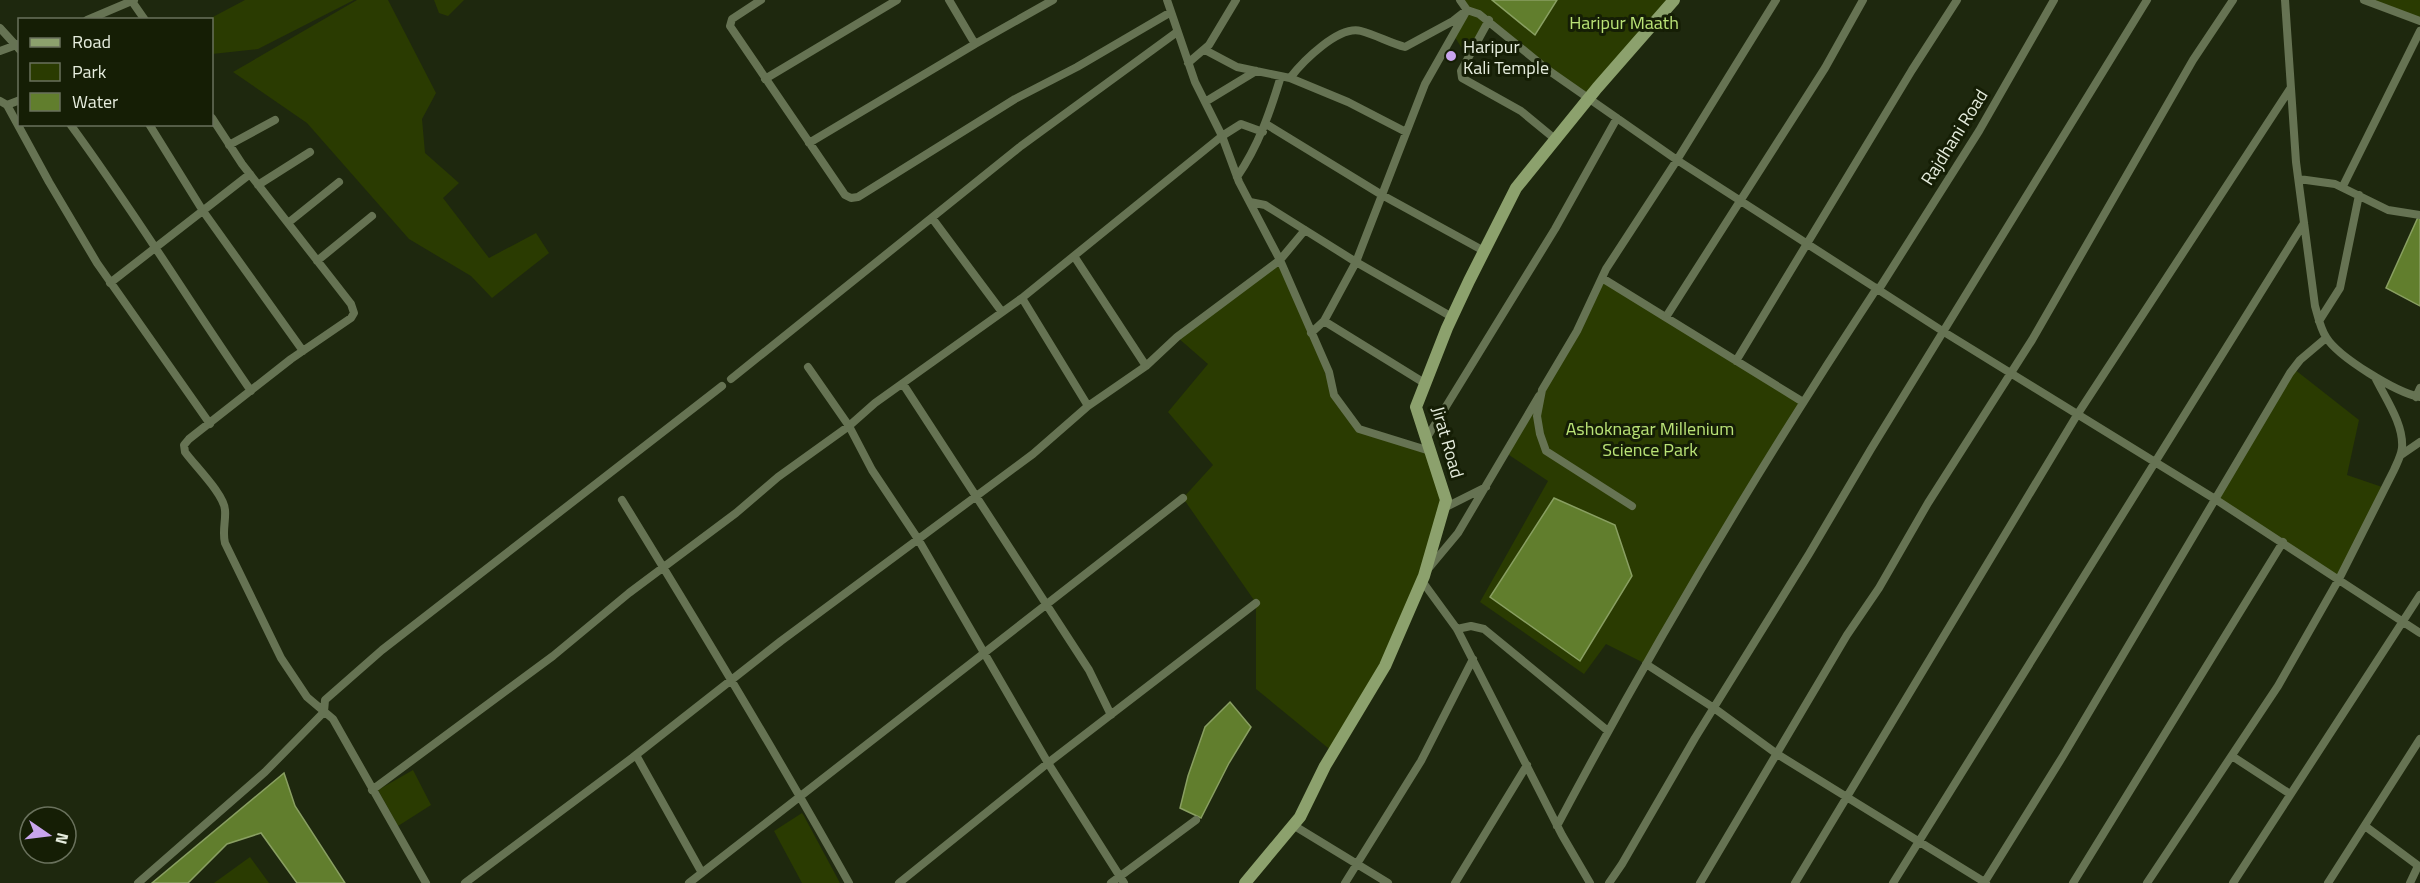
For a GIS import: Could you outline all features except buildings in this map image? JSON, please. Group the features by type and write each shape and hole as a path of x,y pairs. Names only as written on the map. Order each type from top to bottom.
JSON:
{"main road":[{"name":"Jirat Road","path":"1245,883 1300,817 1325,766 1385,666 1424,577 1446,500 1416,407 1452,317 1484,251 1516,188 1588,98 1674,0"}],"street":[{"path":"92,18 132,0 145,18"},
{"path":"761,0 732,19 730,26 845,195 851,198 858,197 1015,99 1077,67 1171,12"},
{"path":"765,79 897,0"},
{"path":"949,0 975,44"},
{"path":"809,143 1053,0"},
{"path":"1167,0 1188,63 1222,136 1237,177 1280,260 1329,372 1334,395 1359,429 1428,445 1556,229 1617,118"},
{"path":"1188,63 1204,50 1236,0"},
{"path":"1460,0 1467,10 1489,20 1548,70 1677,160 1944,332 2283,542 2420,633"},
{"path":"1590,883 1557,826 1457,629 1424,577 1450,544 1486,487 1577,330 1602,278 1776,0"},
{"path":"1666,317 1825,68 1863,0"},
{"path":"1736,361 1912,70 1957,0"},
{"name":"Rajdhani Road","path":"1557,826 1710,552 1803,402 1978,131 2054,0"},
{"path":"1608,883 1622,864 1714,708 2147,0"},
{"path":"1700,883 1846,635 1879,588 1928,503 2011,373 2193,60 2233,0"},
{"path":"2285,0 2296,162 2315,306 2319,321 2326,338 2354,362 2403,393 2419,394"},
{"path":"2364,0 2420,21"},
{"path":"1237,177 1252,155 1286,77 1333,38 1346,32 1359,30 1405,47 1453,21 1467,10"},
{"path":"1311,333 1324,321 1356,262 1425,84 1467,10"},
{"path":"1489,20 1461,71 1462,78 1521,111 1555,139"},
{"path":"0,28 18,46 0,51"},
{"path":"2343,186 2420,31"},
{"path":"731,379 1021,146 1177,32"},
{"path":"1204,50 1237,67 1286,77 1348,102 1406,132"},
{"path":"1205,102 1256,71"},
{"path":"1795,883 2078,415 2290,88"},
{"path":"4,103 70,220 110,283 210,424"},
{"path":"213,120 258,185 351,304 354,313 351,318 303,351 189,439 184,445 185,452 221,498 225,510 223,534 225,543 281,658 307,697 333,719 426,883"},
{"path":"229,145 275,120"},
{"path":"372,790 553,656 663,567 736,513 778,477 1022,298 1222,136 1241,124 1264,128 1484,251"},
{"path":"71,126 156,247 194,309 250,391"},
{"path":"149,126 203,211 303,351"},
{"path":"258,185 310,152"},
{"path":"110,283 250,174"},
{"path":"2299,179 2343,186 2388,210 2420,215"},
{"path":"288,223 339,182"},
{"path":"2319,321 2340,288 2359,195"},
{"path":"1250,202 1265,205 1356,262 1452,317"},
{"path":"317,261 372,216"},
{"path":"932,218 1002,312"},
{"path":"1893,883 2304,224"},
{"path":"465,883 1032,454 1088,406 1146,366 1177,337 1280,260 1305,230"},
{"path":"1074,256 1146,366"},
{"path":"1602,278 1803,402"},
{"path":"1022,298 1088,406"},
{"path":"1324,321 1426,384"},
{"path":"1646,664 1714,708 1777,754 1846,798 1920,840 1985,883 2290,374 2300,360 2326,338"},
{"path":"808,367 849,426 872,470 918,539 1047,763 1121,880"},
{"path":"2147,883 2278,686 2339,579 2401,455 2402,438 2399,428 2375,377"},
{"path":"903,384 974,496 1048,604 1089,670 1111,715"},
{"path":"138,883 265,772 324,712 325,700 382,650 722,386"},
{"path":"1542,390 1537,416 1546,451 1632,506"},
{"path":"2401,455 2420,442"},
{"path":"1443,508 1486,487"},
{"path":"689,883 1183,498"},
{"path":"622,501 801,796 849,883"},
{"path":"2073,883 2283,542"},
{"path":"2233,883 2420,595"},
{"path":"898,883 1047,763 1256,603"},
{"path":"1457,629 1472,626 1484,629 1608,731"},
{"path":"1345,883 1421,761 1473,659"},
{"path":"2328,883 2420,739"},
{"path":"636,755 702,873"},
{"path":"2232,756 2290,794"},
{"path":"1455,883 1527,765"},
{"path":"1111,883 1121,880 1196,820"},
{"path":"1293,825 1388,883"},
{"path":"2365,826 2419,866 2410,883"}],"green space":[{"path":"245,0 354,0 258,49 213,54 213,18 211,18"},
{"path":"357,0 388,0 436,93 422,119 425,153 459,183 443,198 489,258 536,233 549,253 492,298 471,276 409,239 307,123 233,72"},
{"path":"434,0 464,0 448,16 439,13"},
{"name":"Haripur Maath","path":"1460,0 1675,0 1588,98 1490,21 1472,50 1461,47 1453,34 1467,10"},
{"path":"2364,0 2420,0 2420,21"},
{"path":"1280,260 1334,395 1359,429 1430,451 1446,500 1412,605 1333,752 1256,689 1256,603 1183,498 1213,465 1168,412 1208,364 1177,337"},
{"name":"Ashoknagar Millenium Science Park","path":"1602,278 1803,402 1646,664 1606,644 1584,674 1480,602 1548,481 1506,453"},
{"path":"2294,369 2359,420 2347,475 2385,488 2339,579 2215,499"},
{"path":"413,770 431,805 398,826 378,790"},
{"path":"802,813 840,883 802,883 774,831"},
{"path":"250,857 269,883 214,883"}],"water":[{"path":"1492,0 1557,0 1535,35"},
{"path":"2420,215 2420,306 2386,288"},
{"path":"1554,498 1615,525 1632,576 1580,661 1490,597"},
{"path":"1230,702 1251,727 1229,763 1201,818 1180,808 1188,776 1205,727"},
{"path":"284,773 295,806 345,883 297,883 261,833 227,844 188,883 152,883"}],"place":[{"name":"Haripur Kali Temple","path":"1451,56"}]}
